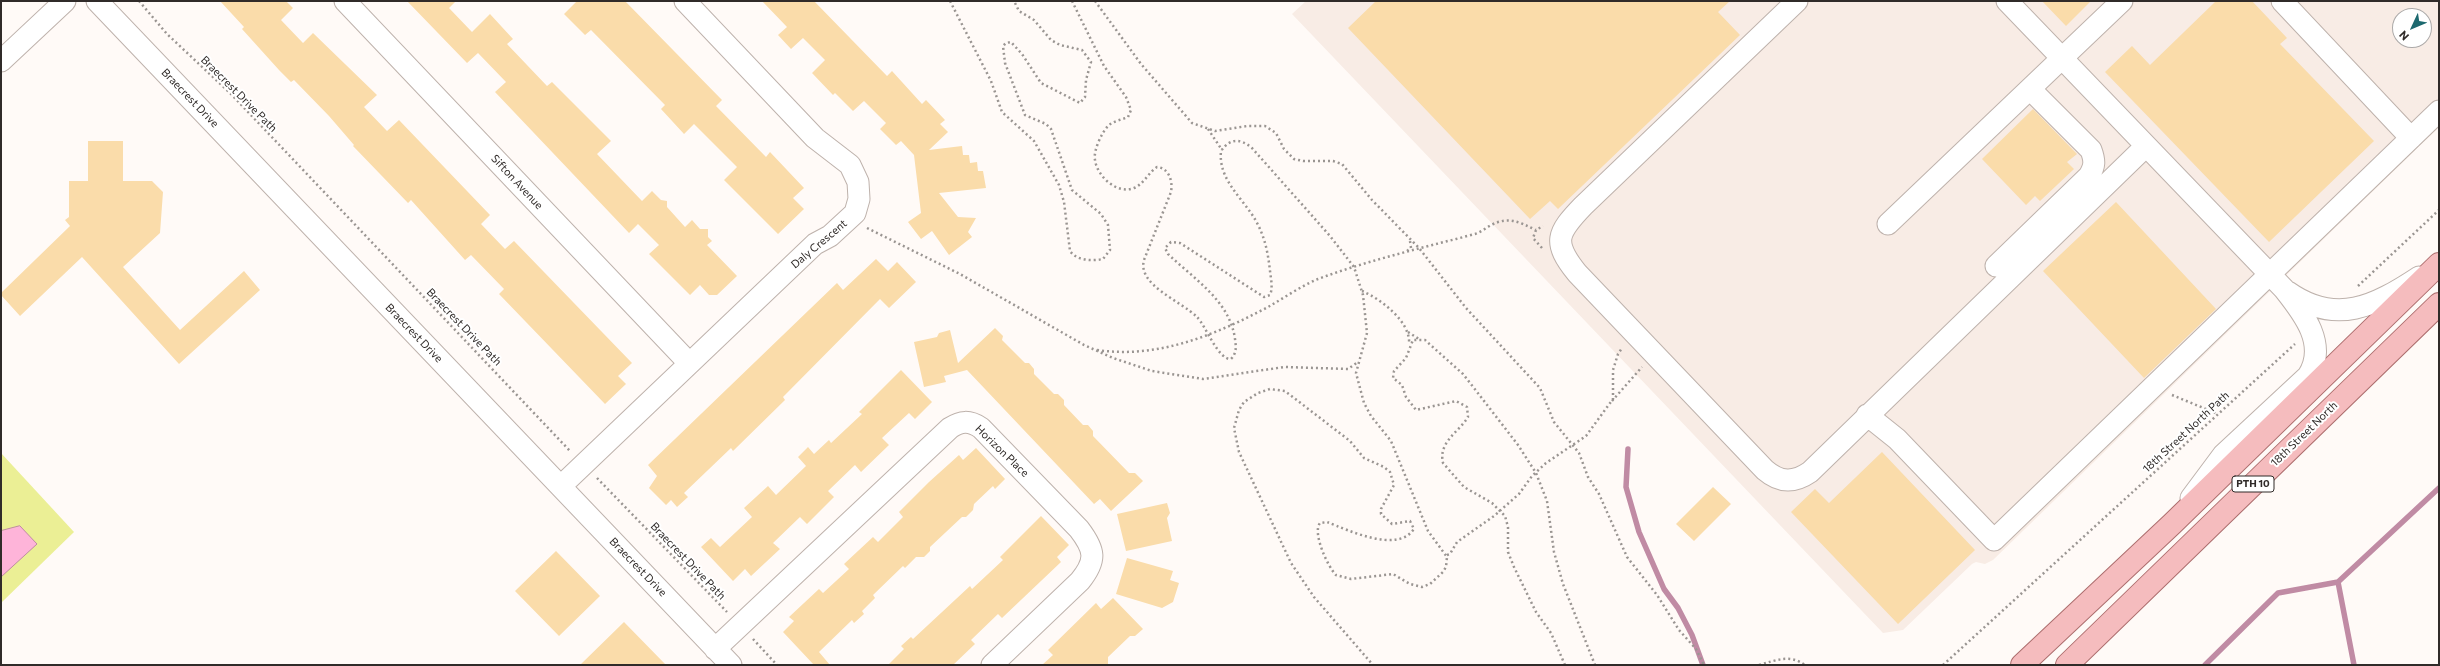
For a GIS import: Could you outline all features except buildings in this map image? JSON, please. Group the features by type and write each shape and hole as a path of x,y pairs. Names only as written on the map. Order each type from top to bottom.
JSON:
{"main road":[{"path":"2022,665 2172,524 2439,264"},
{"name":"18th Street North","path":"2066,665 2439,304"}],"street":[{"path":"1,61 65,1"},
{"name":"Braecrest Drive","path":"97,1 731,665"},
{"name":"Sifton Avenue","path":"345,1 689,363"},
{"name":"Daly Crescent","path":"561,486 815,244 845,224 855,213 859,199 858,182 850,165 815,138 685,1"},
{"path":"1797,1 1583,206 1562,230 1561,244 1568,263 1577,273 1772,476 1784,481 1804,476 2146,146"},
{"path":"2007,1 2284,289 2311,330 2316,348 2316,359 2308,376"},
{"path":"1888,224 2122,1"},
{"path":"2282,1 2411,138"},
{"path":"1996,266 2089,176 2094,167 2095,159 2091,150 2030,89"},
{"path":"1867,415 1897,439 1994,540 2439,110"},
{"path":"2284,289 2302,301 2332,311 2352,310 2379,301 2439,264"},
{"path":"2172,524 2223,455 2308,376 2348,354"},
{"name":"Horizon Place","path":"715,649 950,428 959,423 968,422 981,428 1079,529 1088,541 1092,554 1092,562 1089,570 1080,581 992,665"}],"path":[{"name":"Braecrest Drive Path","path":"139,1 167,34 230,93 584,465 777,665"},
{"path":"950,1 991,81 1002,112 1034,141 1059,186 1064,202 1071,254 1090,261 1103,259 1110,250 1108,225 1101,214 1072,190 1051,129 1046,124 1025,116 1005,63 1003,46 1006,43 1011,42 1022,54 1041,83 1080,103 1085,97 1086,80 1091,62 1082,50 1060,45 1051,40 1034,20 1019,11 1014,1"},
{"path":"1072,1 1104,66 1126,97 1131,110 1128,117 1108,127 1094,158 1097,168 1110,184 1128,190 1140,185 1157,167 1165,170 1169,175 1172,186 1171,192 1144,260 1143,271 1146,279 1156,288 1178,301 1198,318 1223,356 1231,359 1236,350 1232,324 1220,303 1168,254 1165,248 1171,242 1180,243 1264,297 1270,295 1272,281 1267,245 1255,220 1232,190 1222,163 1222,150 1225,145 1234,140 1245,142 1252,148 1330,236 1354,267 1362,291 1367,333 1360,360 1357,380 1364,403 1371,416 1391,441 1425,526 1446,555 1447,564 1443,572 1430,584 1422,587 1410,584 1392,574 1350,579 1336,575 1318,537 1317,529 1320,523 1327,522 1375,540 1404,537 1414,529 1410,521 1392,524 1381,514 1381,510 1394,484 1390,472 1384,467 1364,458 1350,441 1285,391 1270,389 1258,392 1244,402 1235,419 1234,428 1239,452 1291,563 1318,603 1373,665"},
{"path":"1095,1 1141,64 1186,118 1198,126 1215,131 1247,126 1265,126 1276,133 1284,149 1294,159 1333,161 1342,164 1408,238 1419,248 1466,308 1535,381 1544,395 1554,422 1574,446 1627,557 1657,595 1679,630 1696,649 1704,665"},
{"path":"1208,129 1222,150"},
{"path":"2332,311 2439,210"},
{"path":"1094,350 1113,353 1143,352 1178,345 1209,335 1292,294 1314,281 1405,252 1475,234 1504,219 1513,220 1536,230"},
{"path":"868,228 960,274 1094,350 1152,371 1203,379 1284,367 1348,369 1360,360"},
{"path":"1405,252 1411,248 1408,238"},
{"path":"1362,291 1380,300 1407,331 1430,343 1463,374 1518,445 1536,473 1547,500 1554,552 1563,584 1595,665"},
{"name":"18th Street North Path","path":"1943,665 2311,330"},
{"path":"1407,331 1409,347"},
{"path":"1420,339 1414,340 1409,347 1406,358 1394,371 1393,378 1402,386 1406,397 1416,410 1456,401 1466,407 1468,418 1452,433 1443,451 1443,463 1466,488 1488,500 1500,509 1507,522 1507,548 1514,567 1536,612 1551,633 1565,665"},
{"path":"1611,403 1615,362 1625,344"},
{"path":"1446,555 1450,554 1457,542 1494,516 1500,509 1524,490 1536,473 1546,463 1574,446 1586,436 1611,403 1645,364"},
{"path":"2153,387 2218,414"},
{"path":"1760,665 1787,658 1794,658 1806,665"}],"shaded area":[{"path":"1306,1 2439,1 2439,127 1993,560 1985,564 1976,562 1972,564 1903,630 1883,633 1292,14"},
{"path":"20,526 37,544 1,577 1,531"}],"green space":[{"path":"1,453 74,532 1,603"}],"waterway":[{"path":"1628,449 1626,487 1639,532 1664,589 1678,608 1692,635 1703,665"},
{"path":"2205,665 2278,593 2338,582 2439,488"},
{"path":"2338,582 2354,665"}]}
